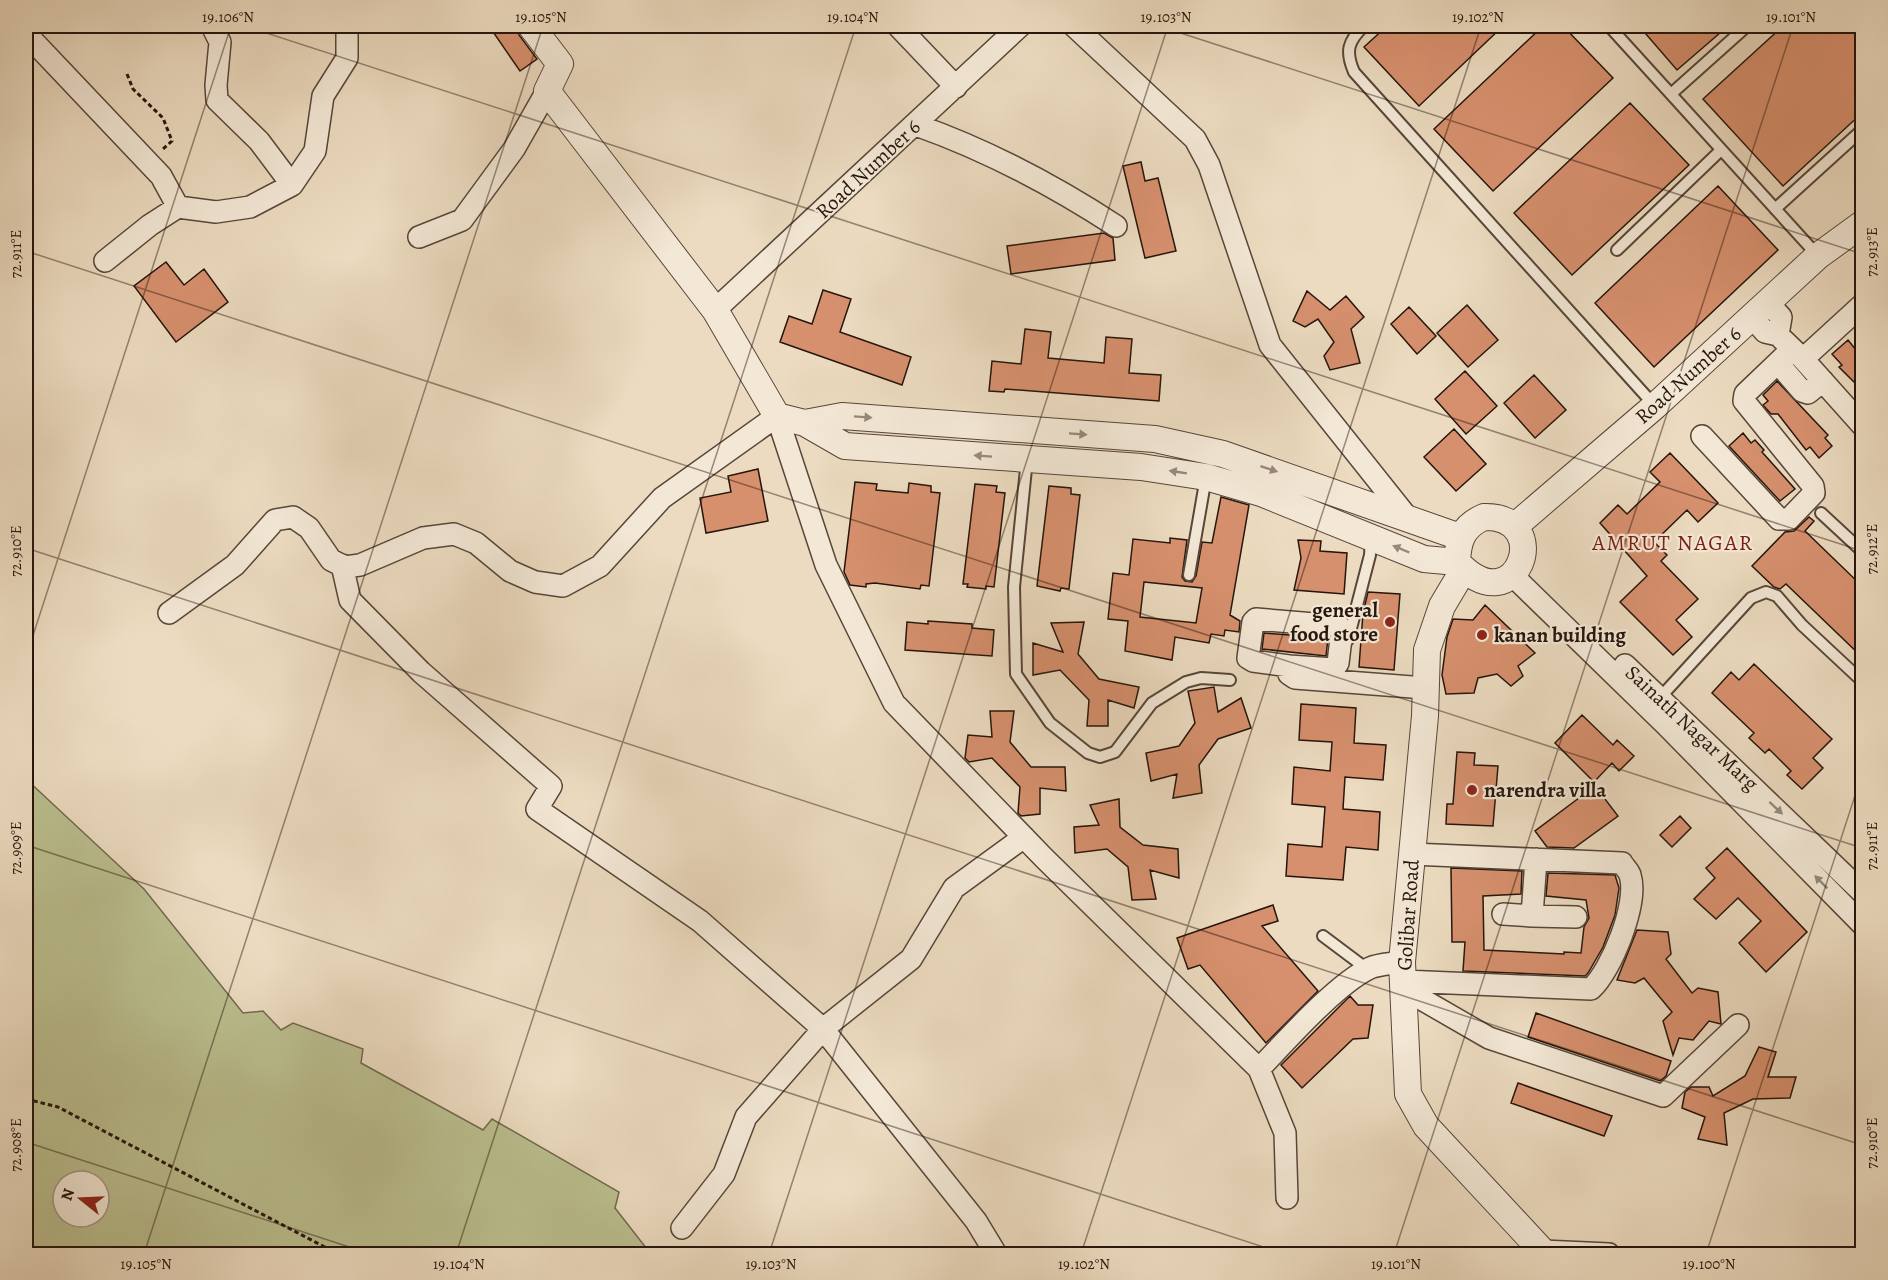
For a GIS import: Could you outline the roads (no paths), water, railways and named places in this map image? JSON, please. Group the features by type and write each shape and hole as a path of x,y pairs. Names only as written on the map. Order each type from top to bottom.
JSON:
{"street":[{"path":"26,26 33,41 161,176 178,207"},
{"path":"212,26 220,42 217,100 259,141 292,185"},
{"path":"105,261 150,225 178,207 216,212 250,207 292,185 315,151 323,96 347,58 346,26"},
{"path":"418,237 462,220 514,149 547,92 560,64 531,26"},
{"path":"898,26 956,87"},
{"name":"Road Number 6","path":"715,310 1020,26"},
{"path":"1074,26 1195,139 1209,165 1270,345 1407,517 1460,556 1481,582 1503,581 1516,570 1524,546 1515,526"},
{"path":"547,92 715,310 777,416 826,565 894,704 1024,837 1260,1069 1285,1133 1287,1198"},
{"path":"916,125 962,141 1062,191 1116,226"},
{"name":"Road Number 6","path":"1515,526 1655,406 1818,256 1863,224"},
{"path":"1761,310 1765,332 1823,381 1863,425"},
{"path":"1702,436 1779,519 1789,519 1814,493 1813,486 1744,401 1745,394 1788,352 1858,318"},
{"path":"169,613 236,565 275,520 293,517 309,528 331,560 342,565 360,565 423,538 454,534 476,543 510,571 535,582 563,586 600,566 662,498 777,416 805,423 845,446 1142,466 1206,477 1261,493 1424,559 1460,556"},
{"path":"805,423 842,416 1155,439 1213,452 1407,517"},
{"path":"914,451 918,421"},
{"path":"1028,459 1030,431"},
{"path":"1206,477 1213,452"},
{"path":"1361,501 1362,532"},
{"name":"Golibar Road","path":"1515,526 1506,520 1484,517 1474,521 1427,650 1425,716 1403,978 1408,1094 1426,1126 1544,1253"},
{"path":"342,565 350,600 421,672 550,786 537,809 700,921 823,1029 976,1221 996,1254"},
{"name":"Sainath Nagar Marg","path":"1516,570 1654,704 1863,892"},
{"path":"1289,666 1289,674 1295,678 1425,688"},
{"path":"1654,704 1863,924"},
{"path":"682,1228 724,1174 746,1117 823,1029 911,959 954,888 1024,837"},
{"path":"1260,1069 1292,1033 1367,969 1403,978 1591,989 1599,981 1622,937 1629,907 1630,876 1622,863 1412,854"},
{"path":"1532,916 1536,859"},
{"path":"1503,914 1576,917"},
{"path":"1403,978 1489,1038 1663,1096 1738,1025"},
{"path":"1544,1253 1609,1254"}],"lane":[{"path":"1364,26 1351,38 1347,56 1354,72 1655,406"},
{"path":"1609,26 1818,256"},
{"path":"1671,94 1747,26"},
{"path":"1774,209 1863,130"},
{"path":"1617,250 1721,150"},
{"path":"1028,459 1014,587 1016,674 1050,723 1088,753 1100,757 1115,752 1152,703 1186,682 1201,678 1230,680"},
{"path":"1189,574 1206,477"},
{"path":"1821,513 1863,551"},
{"path":"1346,649 1370,555 1362,532"},
{"path":"1654,704 1736,613 1751,598 1766,592 1777,596 1802,625 1863,681"},
{"path":"1323,936 1367,969"}],"place":[{"name":"general food store","path":"1390,622"},
{"name":"kanan building","path":"1482,635"},
{"name":"narendra villa","path":"1472,790"}],"district":[{"name":"AMRUT NAGAR","path":"1673,543"}]}
